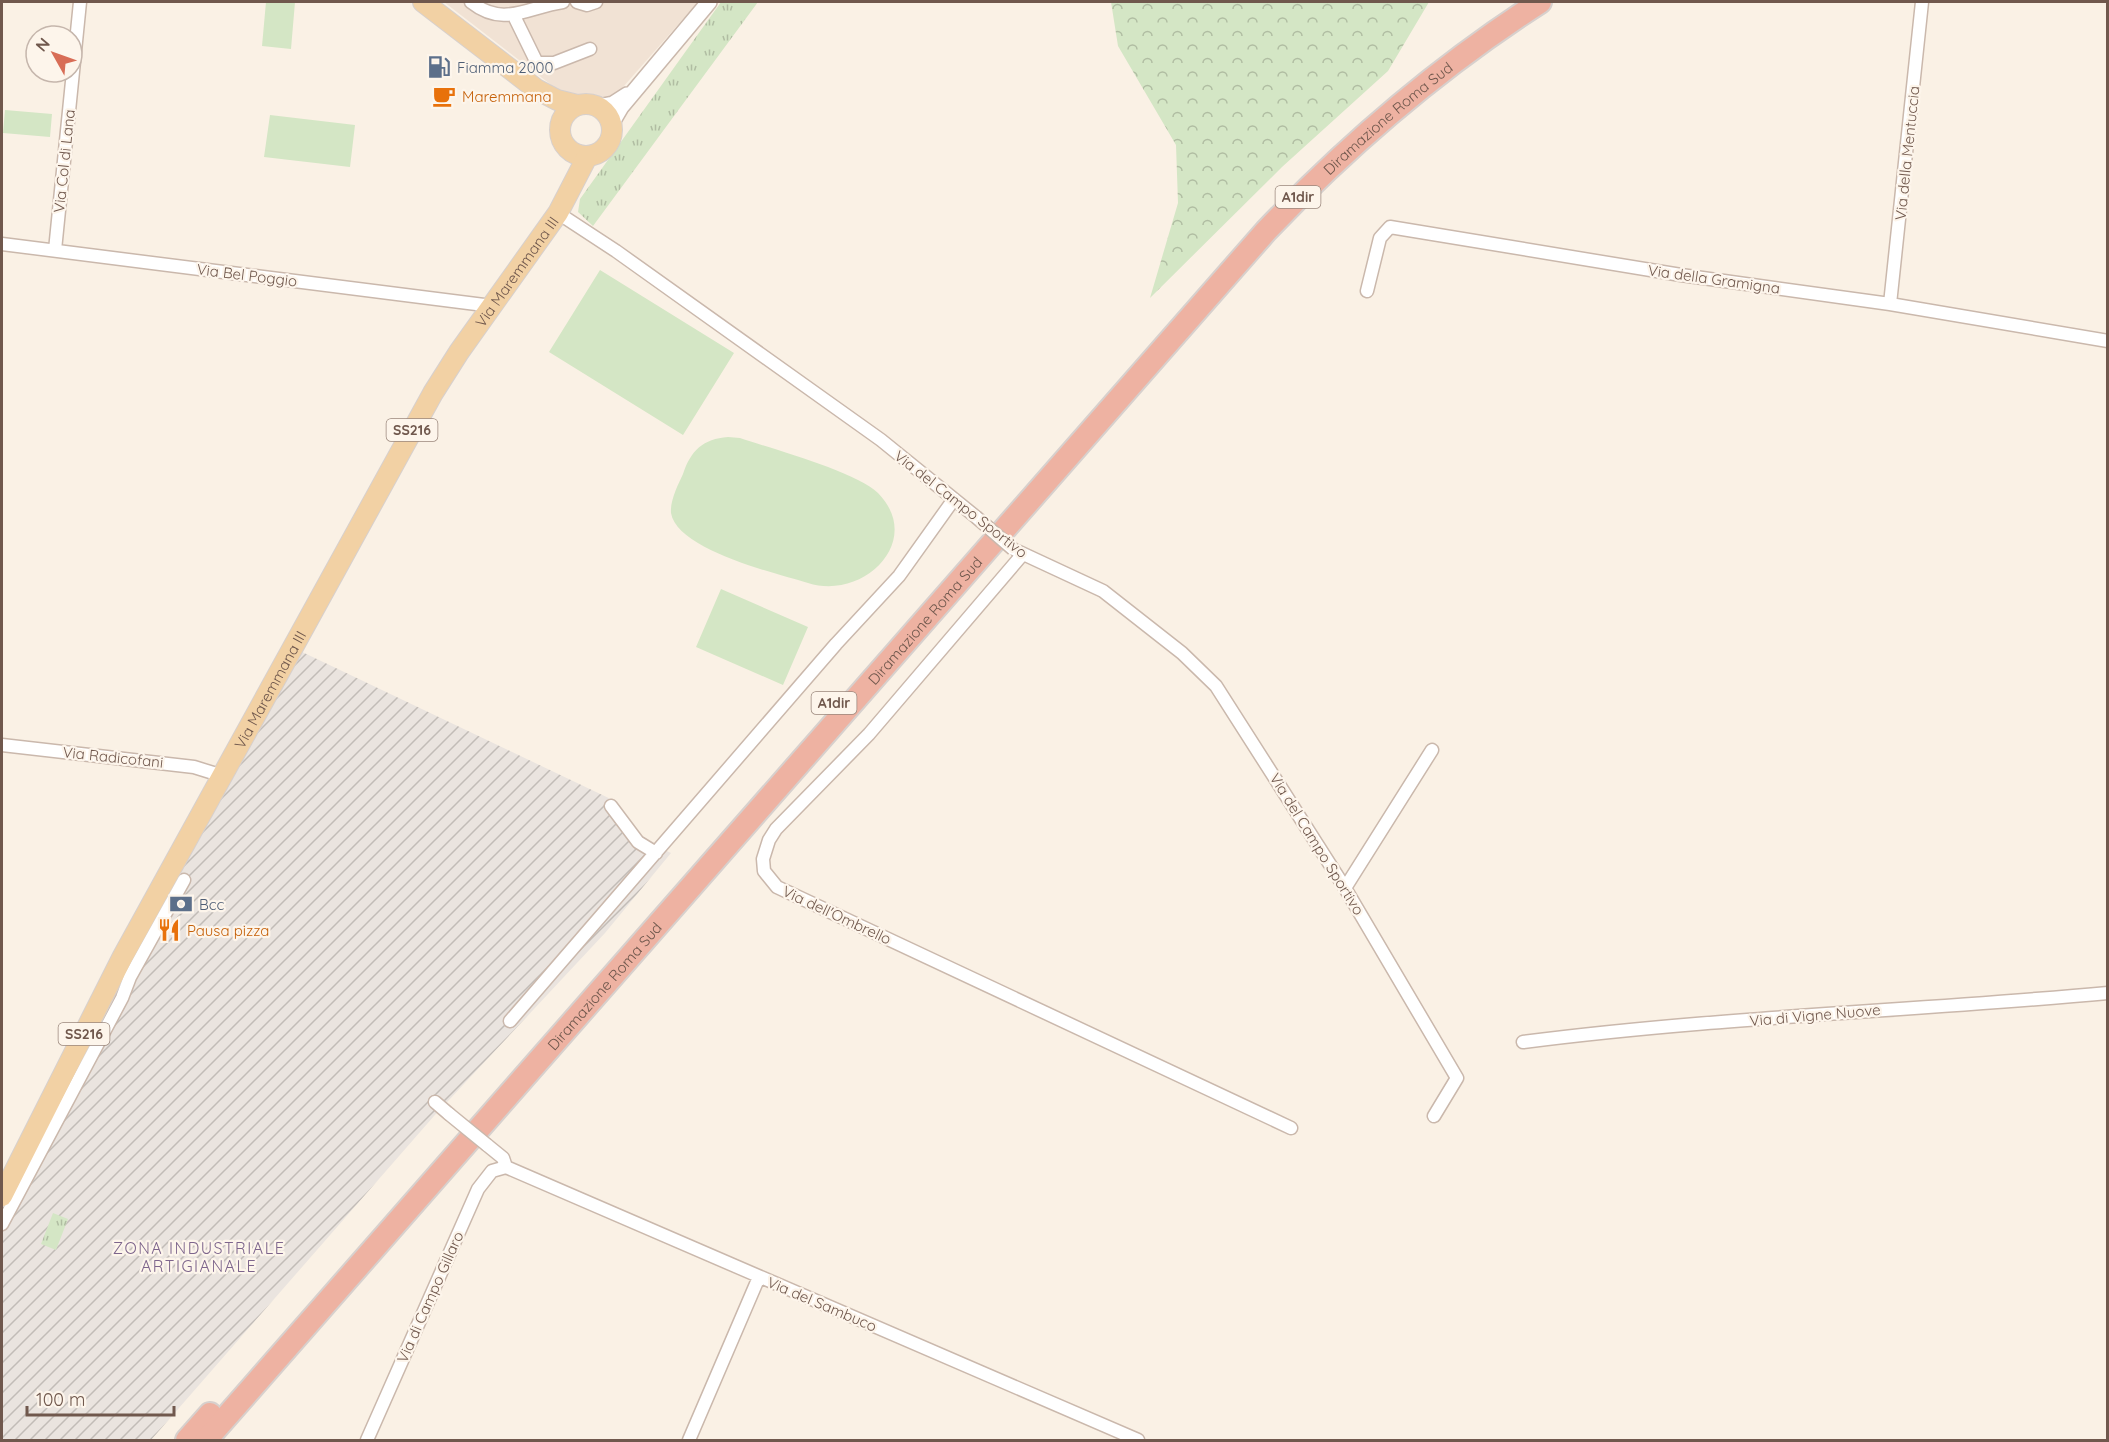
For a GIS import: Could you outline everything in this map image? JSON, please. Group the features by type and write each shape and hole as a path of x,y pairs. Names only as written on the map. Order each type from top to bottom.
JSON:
{"highway":[{"name":"Diramazione Roma Sud","path":"187,1440 1251,226 1307,170 1374,110 1440,56 1516,2"},
{"name":"Diramazione Roma Sud","path":"206,1440 1266,231 1340,156 1417,89 1540,2"}],"main road":[{"name":"Via Maremmana III","path":"423,2 536,89 557,100 598,107"},
{"name":"Via Maremmana III","path":"536,89 560,125 560,138 568,150 570,172 562,207"},
{"path":"560,125 566,113 577,105"},
{"path":"598,107 607,114 611,124"},
{"name":"Via Maremmana III","path":"2,1196 123,956 432,393 562,207 587,157 604,150 609,142 611,124"},
{"path":"568,150 587,157"}],"street":[{"name":"Via Col di Lana","path":"55,250 80,2"},
{"path":"471,2 492,14 513,14 563,2"},
{"path":"578,2 587,5 596,2"},
{"name":"Via della Mentuccia","path":"1890,304 1922,2"},
{"path":"611,124 637,88 704,6"},
{"path":"513,14 532,57 540,64 554,63 590,49"},
{"path":"598,107 616,102 637,88"},
{"name":"Via del Campo Sportivo","path":"562,207 616,251 881,440 1018,552 1103,591 1205,675 1246,731 1345,888 1457,1078 1434,1116"},
{"name":"Via della Gramigna","path":"1367,291 1380,238 1390,227 1681,275 1890,304 2108,341"},
{"name":"Via Bel Poggio","path":"2,244 492,306"},
{"path":"510,1021 836,644 899,576 954,499"},
{"name":"Via dell'Ombrello","path":"1018,552 869,734 776,829 764,850 764,871 777,887 1290,1128"},
{"name":"Via Radicofani","path":"2,745 194,767 223,776"},
{"path":"1345,888 1432,750"},
{"path":"611,806 633,836 656,853"},
{"path":"2,1224 128,980 184,880"},
{"name":"Via di Vigne Nuove","path":"1523,1042 1876,1010 2108,993"},
{"path":"435,1102 503,1158 506,1167"},
{"name":"Via del Sambuco","path":"506,1167 1138,1440"},
{"name":"Via di Campo Gillaro","path":"368,1440 478,1189 492,1171 506,1167"},
{"path":"689,1440 759,1277"}],"shaded area":[{"path":"444,2 698,2 616,95 592,101 581,100 559,91"},
{"path":"298,650 617,802 635,831 648,842 671,853 605,933 434,1116 151,1440 2,1440 2,1208 117,985"}],"green space":[{"path":"266,2 295,2 291,49 262,46"},
{"path":"721,2 758,2 593,226 578,212 580,199"},
{"path":"1111,2 1429,2 1388,71 1282,167 1150,298 1178,203 1176,145 1118,46"},
{"path":"5,110 52,114 50,137 3,133"},
{"path":"270,115 355,125 350,167 264,157"},
{"path":"600,270 734,353 683,435 549,352"},
{"path":"728,437 740,438 834,469 878,493 891,511 895,530 891,547 881,563 867,575 849,583 829,586 808,583 752,566 708,549 690,538 677,526 671,513 675,493 694,452 705,443"},
{"path":"721,589 808,627 783,685 696,647"},
{"path":"53,1213 68,1219 56,1250 41,1244"}],"place":[{"name":"Fiamma 2000","path":"439,67"},
{"name":"Maremmana","path":"444,96"},
{"name":"Bcc","path":"181,904"},
{"name":"Pausa pizza","path":"169,930"}],"district":[{"name":"ZONA INDUSTRIALE ARTIGIANALE","path":"199,1257"}]}
